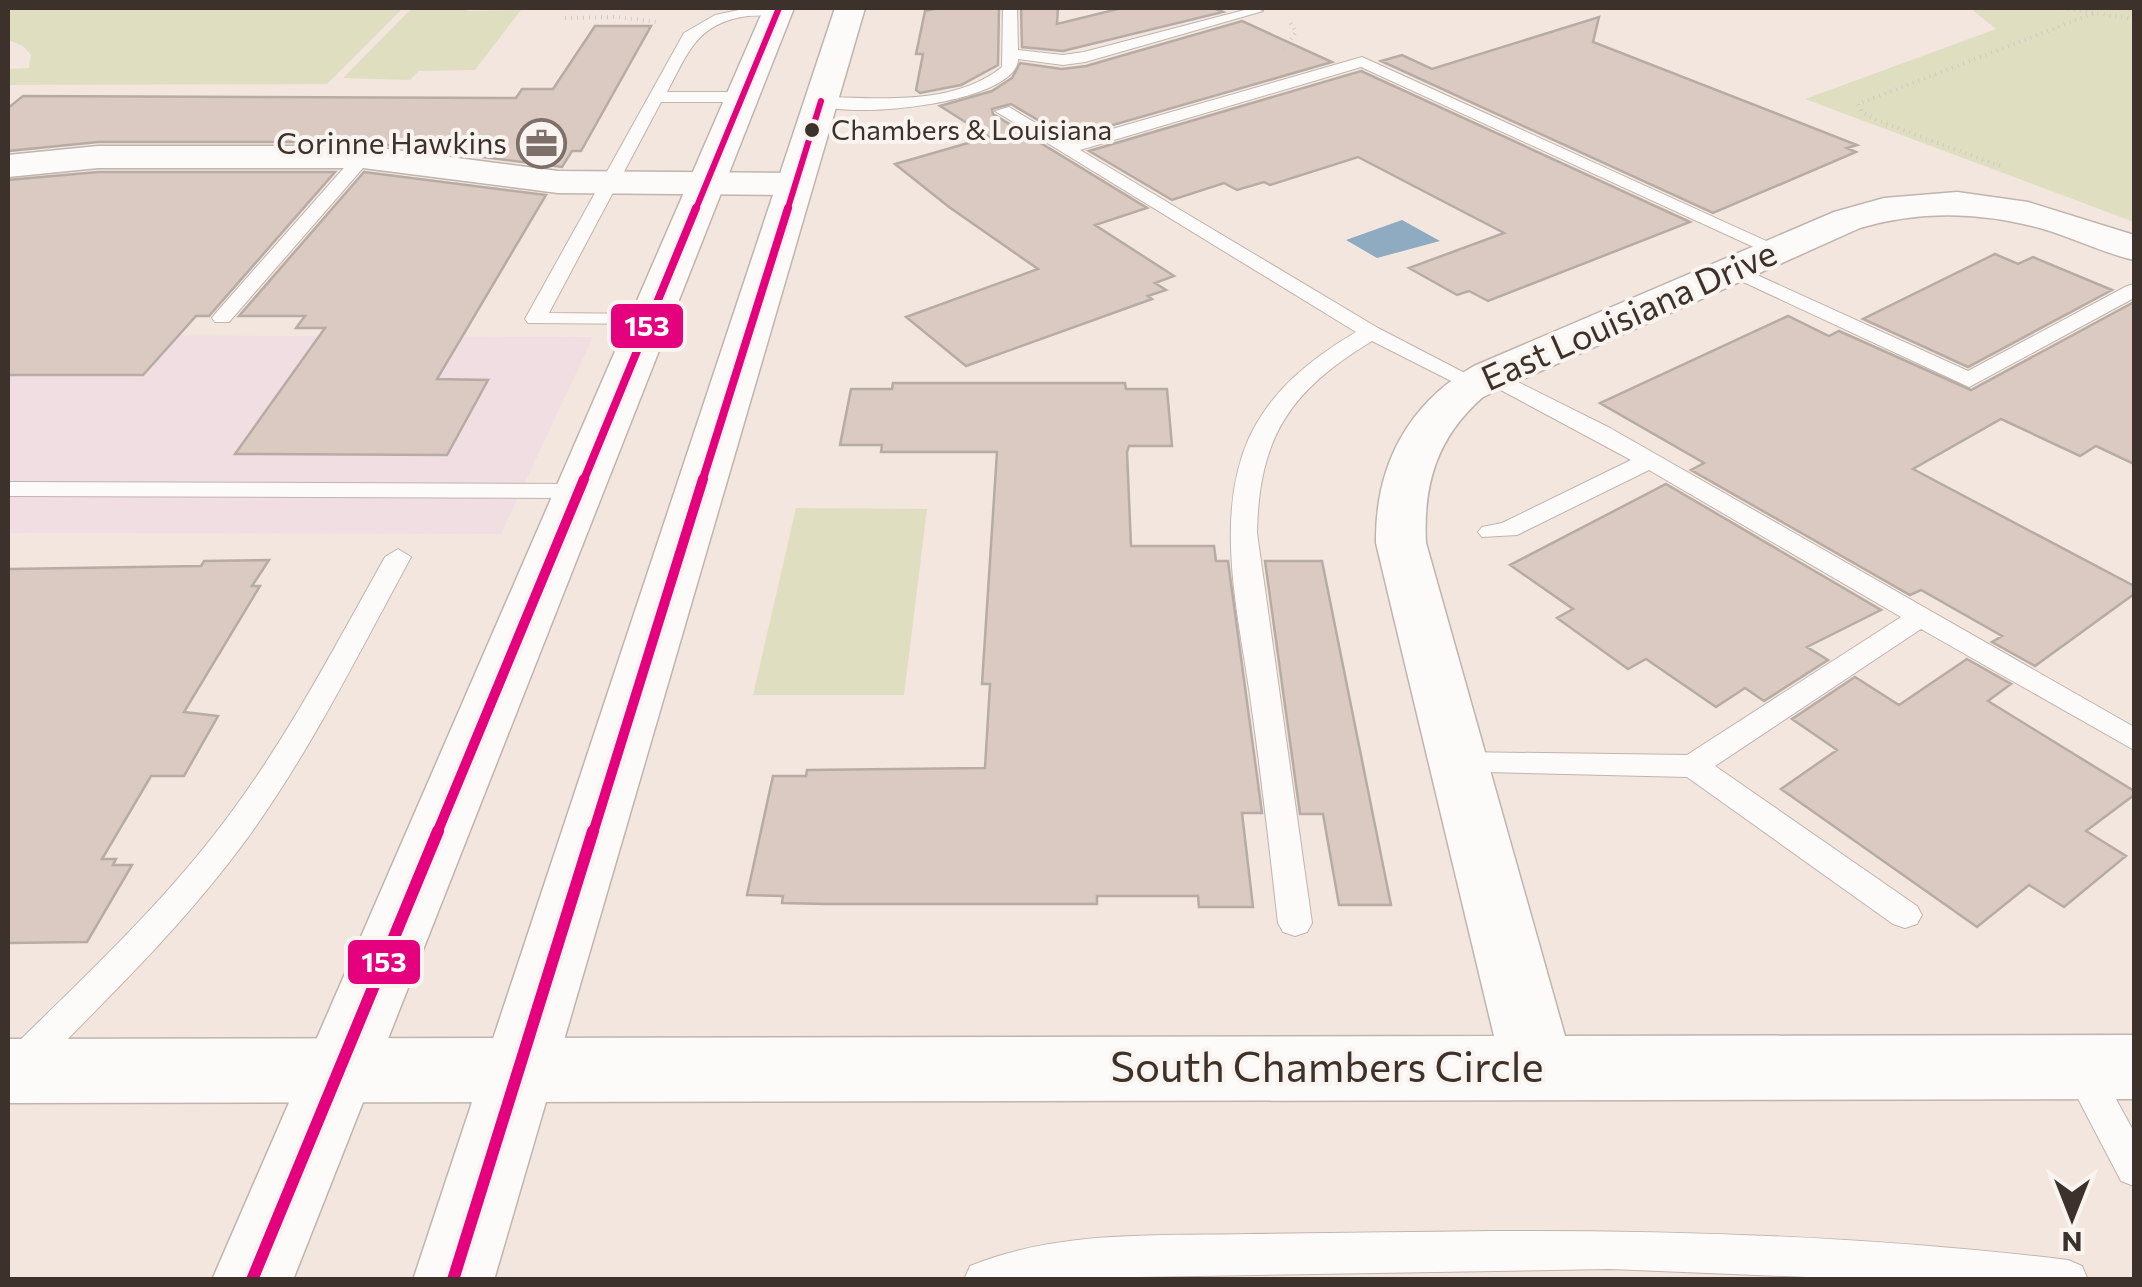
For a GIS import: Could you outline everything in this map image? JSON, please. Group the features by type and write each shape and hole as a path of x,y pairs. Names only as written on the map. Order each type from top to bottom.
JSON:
{"street":[{"path":"252,1280 779,8"},
{"path":"453,1280 850,8"},
{"path":"8,166 98,157 364,157 531,180 795,184"},
{"name":"East Louisiana Drive","path":"1537,1066 1404,558 1399,514 1405,476 1416,448 1447,406 1481,379 1879,209 1949,201 2028,212 2134,248"},
{"name":"South Chambers Circle","path":"10,1072 2107,1066"}],"lane":[{"path":"650,320 535,319 689,36 724,11 779,8"},
{"path":"821,102 889,102 958,92 1003,76 1010,68 1012,54 1010,8"},
{"path":"1012,54 1063,60 1084,57 1256,11"},
{"path":"1066,148 1362,62 1778,251"},
{"path":"660,90 744,91"},
{"path":"1003,111 1370,332 1481,379 1648,460 2134,740"},
{"path":"222,318 364,157"},
{"path":"1733,270 1969,380 2134,290"},
{"path":"1295,923 1250,582 1248,487 1260,441 1280,405 1312,370 1370,332"},
{"path":"1490,532 1508,530 1648,460"},
{"path":"8,489 579,491"},
{"path":"10,1072 172,911 239,826 300,733 398,557"},
{"path":"1458,764 1693,766 1920,617"},
{"path":"1693,766 1905,915"},
{"path":"2107,1066 2134,1168"},
{"path":"984,1280 1071,1260 1150,1255 1684,1252 1951,1265 2068,1280"}],"path":[{"path":"2062,8 2134,18"},
{"path":"2009,170 1876,120 1862,112 1858,104 2097,12"},
{"path":"565,18 661,23 655,33"}],"shaded area":[{"path":"8,8 403,8 327,84 8,85 8,69 29,68 31,55 23,46 8,40"},
{"path":"412,8 521,10 475,70 419,71 410,80 343,78"},
{"path":"1970,8 2134,8 2134,222 1805,99 1996,29"},
{"path":"8,335 593,337 501,534 8,533"},
{"path":"796,508 927,509 904,695 753,695"}],"water":[{"path":"1402,220 1440,241 1377,258 1346,240"}],"building":[{"path":"999,8 998,65 961,85 920,93 916,90 923,54 916,54 925,11"},
{"path":"1021,8 1058,8 1057,24 1122,8 1214,8 1223,12 1063,51 1022,47"},
{"path":"1599,17 1593,42 1857,145 1847,148 1856,152 1713,213 1381,61 1402,55 1432,69"},
{"path":"1242,21 1332,62 1068,138 1011,104 992,109 993,114 1147,208 1095,225 1174,276 1155,283 1166,290 1148,296 1152,299 966,366 906,317 1038,269 895,164 989,137 940,106 992,91 1012,78 1020,63 1062,69 1086,66"},
{"path":"595,26 651,26 581,151 572,151 562,167 363,142 98,142 8,151 8,108 23,96 516,98 522,89 553,89"},
{"path":"1361,71 1690,222 1488,301 1469,291 1457,295 1409,268 1504,233 1358,157 1270,185 1264,182 1237,190 1224,183 1172,200 1089,151"},
{"path":"98,172 335,172 209,316 196,316 143,375 8,375 8,180"},
{"path":"364,172 546,195 437,379 488,380 447,455 235,454 325,328 296,328 305,316 239,316"},
{"path":"1995,254 2018,264 2033,257 2112,290 1968,367 1863,319"},
{"path":"2134,302 2134,464 2096,446 2080,456 2001,419 1913,469 2134,586 2134,594 2035,666 1992,642 2002,636 1921,590 1910,595 1691,470 1704,463 1600,403 1788,316 1829,336 1839,331 1971,390"},
{"path":"893,383 1125,383 1126,389 1167,389 1172,446 1129,446 1127,452 1131,546 1214,546 1216,561 1228,561 1262,813 1242,813 1253,907 1199,907 1198,896 1097,896 1097,904 826,904 782,903 783,896 747,895 773,776 806,776 807,770 985,768 990,684 982,684 997,452 881,452 882,445 840,445 851,389 892,389"},
{"path":"1666,484 1881,610 1807,647 1828,660 1764,701 1745,688 1716,707 1646,659 1628,669 1557,618 1573,609 1510,565"},
{"path":"269,560 252,586 260,586 184,712 218,716 184,776 151,776 102,859 116,859 113,865 132,865 87,942 8,943 8,569 201,566 204,561"},
{"path":"1265,561 1322,561 1391,905 1339,905 1323,814 1300,814"},
{"path":"1967,659 2011,684 1988,701 2134,791 2134,795 2086,831 2126,856 2064,907 2029,885 1977,927 1781,789 1837,750 1792,719 1855,677 1899,705"}],"transit line":[{"name":"153","path":"252,1280 779,8"},
{"name":"153","path":"453,1280 821,101"}],"place":[{"name":"Chambers & Louisiana","path":"812,130"},
{"name":"Corinne Hawkins","path":"542,144"}]}
